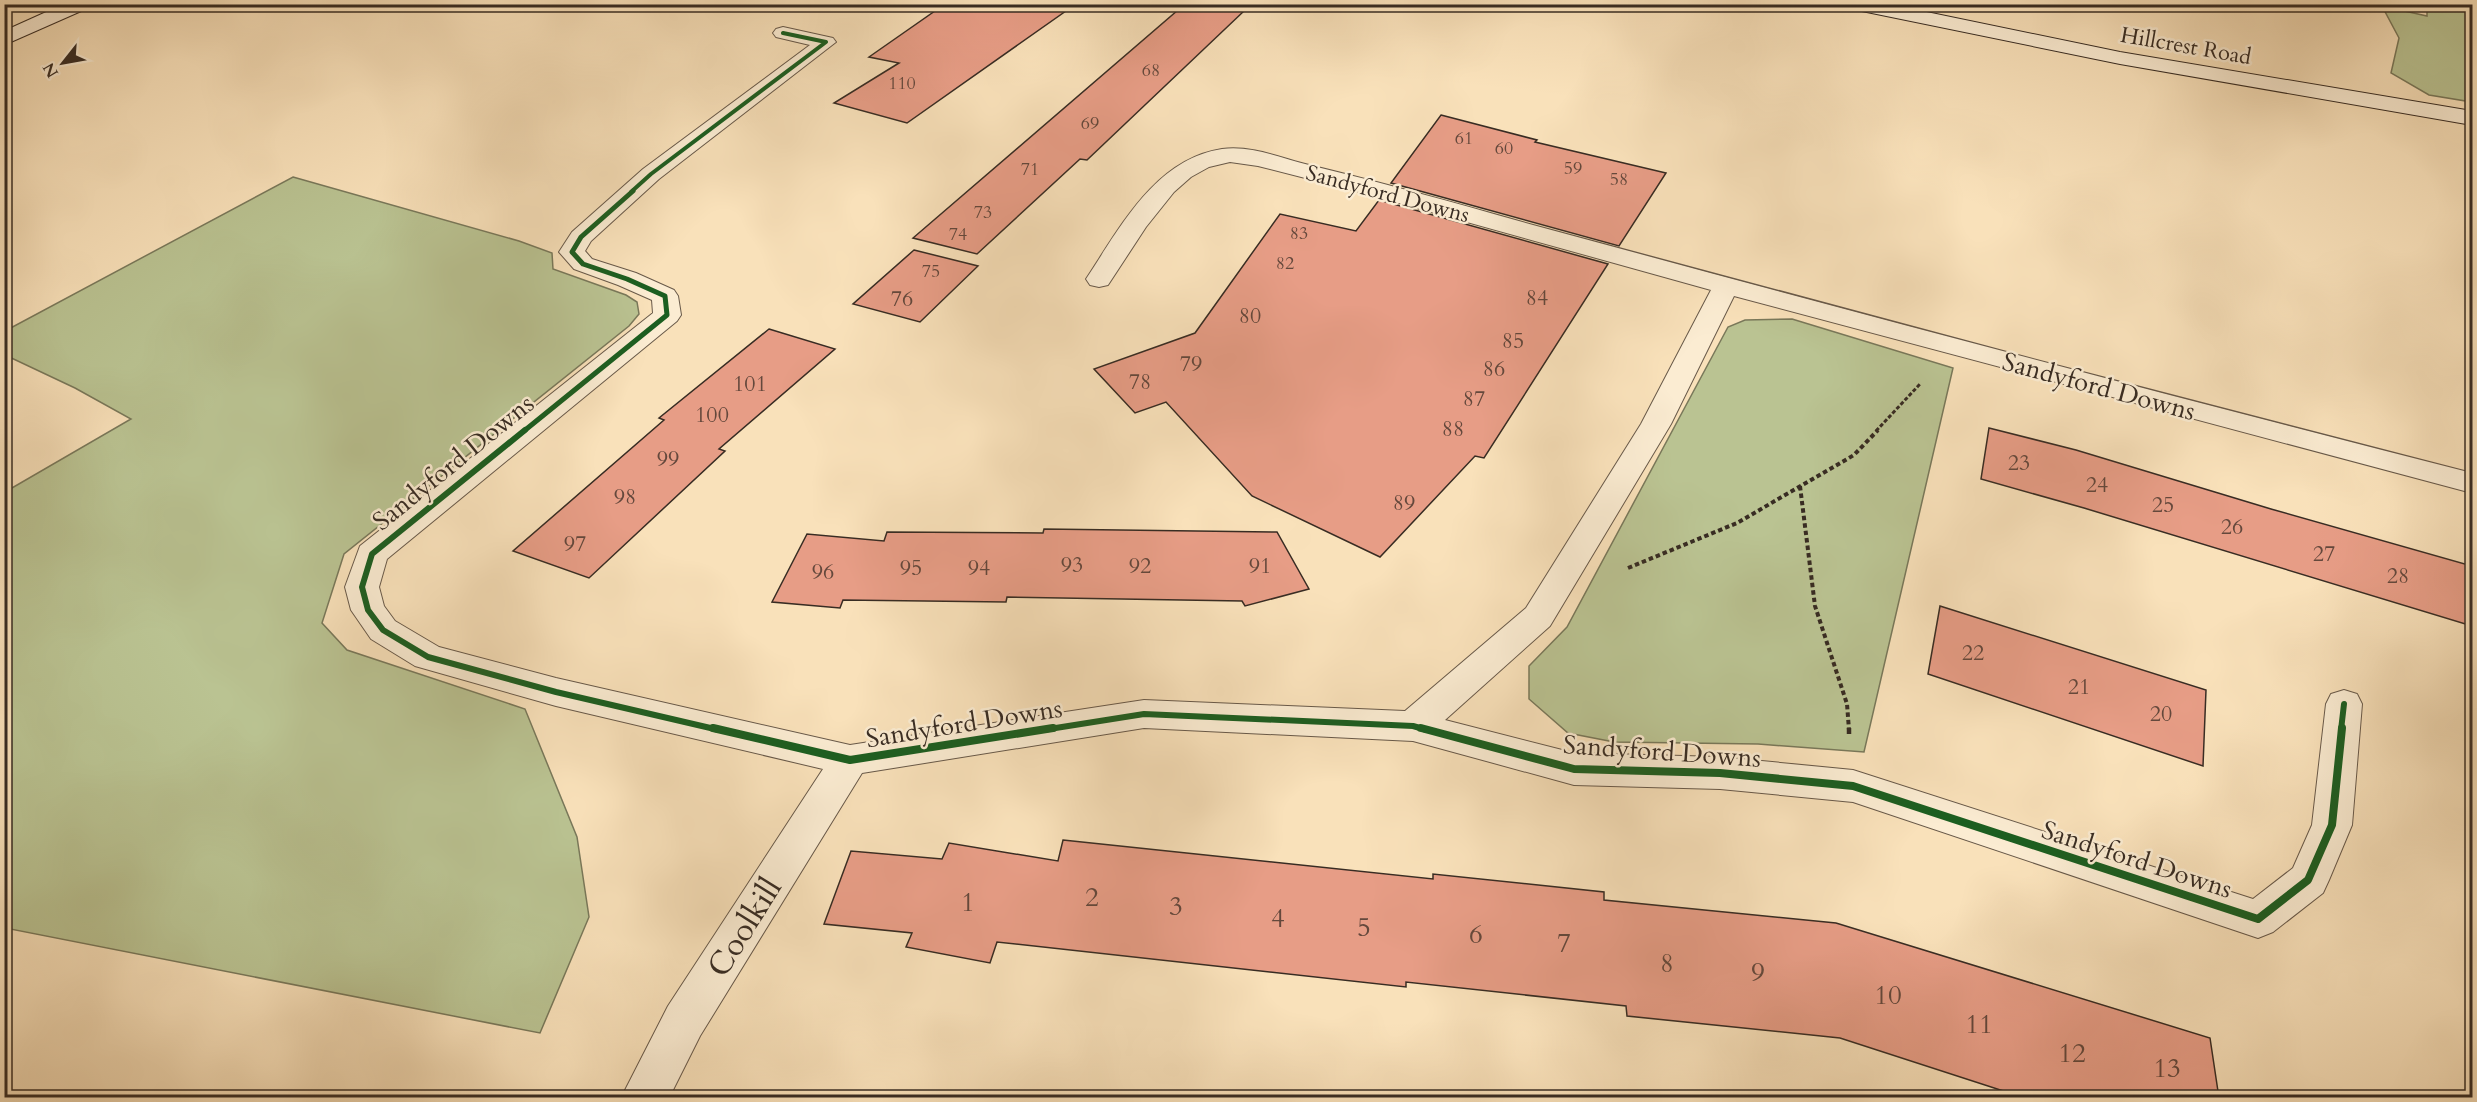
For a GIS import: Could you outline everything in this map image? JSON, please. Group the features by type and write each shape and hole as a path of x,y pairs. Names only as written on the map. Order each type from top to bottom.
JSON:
{"street":[{"path":"4,39 81,4"},
{"name":"Hillcrest Road","path":"1857,4 2143,62 2472,118"},
{"name":"Sandyford Downs","path":"783,33 826,42 651,174 581,237 572,252 583,264 627,279 665,296 667,315 372,554 362,587 368,610 383,630 428,657 556,692 850,760 1144,714 1413,726 1574,769 1720,773 1853,786 2258,918 2308,880 2332,825 2344,704"},
{"name":"Sandyford Downs","path":"1099,279 1143,214 1177,175 1204,160 1221,156 1239,156 1312,173 1950,346 2472,483"},
{"path":"1413,726 1538,617 1656,423 1726,286"},
{"name":"Coolkill","path":"644,1098 684,1021 850,760"}],"path":[{"path":"1563,578 1619,571 1737,523 1854,455 1917,388 1950,346"},
{"path":"1800,486 1815,606 1847,704 1853,786"}],"green space":[{"path":"2427,5 2472,5 2472,102 2429,95 2391,73 2399,38 2382,6 2427,16"},
{"path":"293,177 519,241 552,253 553,269 626,295 637,302 639,314 629,326 344,554 322,623 347,650 525,709 577,837 589,917 540,1033 5,928 5,492 131,419 75,388 5,355 5,331"},
{"path":"1792,319 1953,368 1864,752 1758,744 1614,742 1568,733 1529,699 1529,666 1567,627 1728,327 1745,320"}],"building":[{"path":"945,4 1073,6 907,123 834,103 899,63 869,57"},
{"path":"1185,4 1238,4 1244,11 1087,160 1080,159 977,254 913,238"},
{"path":"1441,115 1537,140 1535,142 1666,173 1619,246 1391,183"},
{"path":"1379,200 1608,264 1484,458 1475,456 1380,557 1252,496 1166,402 1135,413 1094,369 1195,333 1280,214 1356,231"},
{"path":"914,250 978,266 920,322 853,304"},
{"path":"769,329 835,349 719,449 725,451 589,578 513,551 664,420 659,418"},
{"path":"1989,428 2076,450 2271,509 2472,566 2472,626 1981,479"},
{"path":"1044,529 1277,532 1309,589 1245,606 1242,601 1007,597 1006,602 843,600 840,608 772,602 807,534 884,541 887,532 1043,533"},
{"path":"1940,606 2206,690 2203,766 1928,674"},
{"path":"1063,840 1433,879 1433,874 1604,892 1604,900 1836,923 2210,1038 2219,1098 2025,1098 1840,1038 1627,1016 1626,1006 1406,982 1406,987 997,942 990,963 906,947 912,933 824,924 851,851 942,859 949,843 1058,861"}],"cycle path":[{"path":"783,33 826,42 651,174 581,237 572,252 583,264 627,279 665,296 667,315 372,554 362,587 368,610 383,630 428,657 556,692 850,760 1144,714 1413,726 1574,769 1720,773 1853,786 2258,919 2308,880 2332,825 2344,704"}]}
